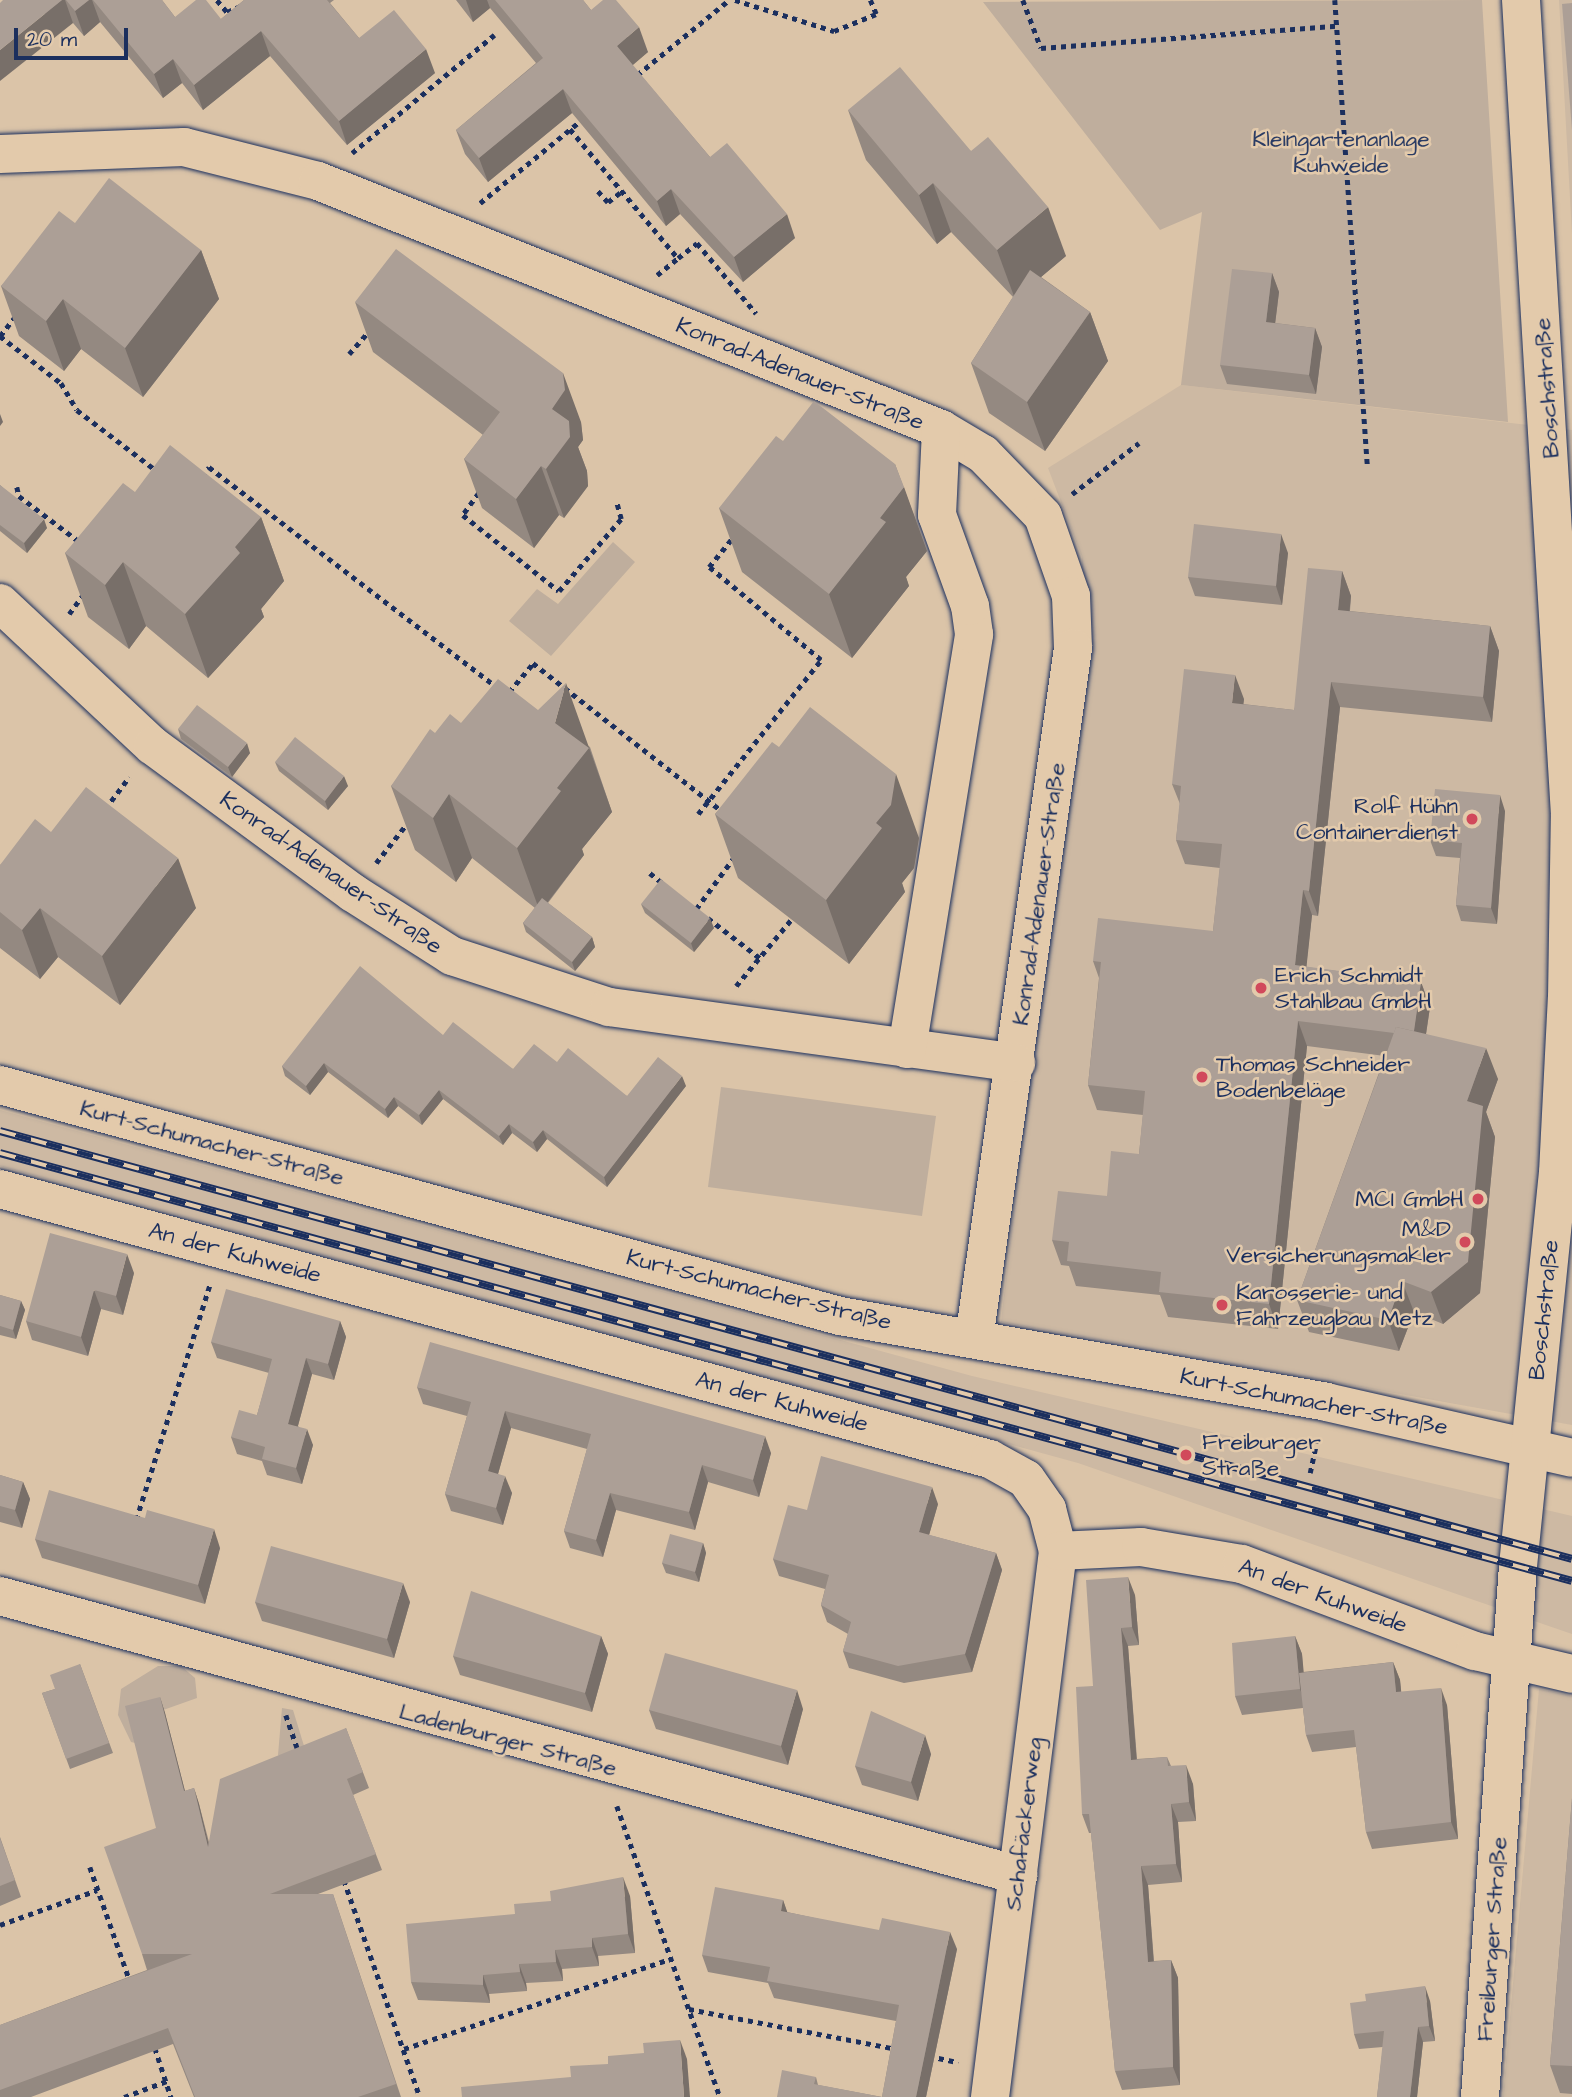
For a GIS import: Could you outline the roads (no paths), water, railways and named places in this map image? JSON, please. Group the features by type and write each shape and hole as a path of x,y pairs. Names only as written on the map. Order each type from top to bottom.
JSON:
{"street":[{"name":"Boschstraße","path":"1521,0 1570,815 1559,1161 1529,1446"},
{"name":"Konrad-Adenauer-Straße","path":"0,154 184,147 318,181 941,429 983,454 1043,516 1071,596 1073,648 1016,1063 974,1339"},
{"path":"907,1049 974,634 970,606 937,515 941,429"},
{"name":"Konrad-Adenauer-Straße","path":"0,603 153,746 353,893 452,956 582,1000 706,1022 1016,1063"},
{"name":"Kurt-Schumacher-Straße","path":"0,1085 841,1316 1326,1402 1529,1446 1572,1458"},
{"name":"An der Kuhweide","path":"0,1189 990,1459 1026,1479 1047,1509 1058,1551 1141,1547 1242,1564 1513,1661 1572,1674"},
{"name":"Freiburger Straße","path":"1480,2097 1529,1446"},
{"name":"Schafäckerweg","path":"991,2083 1058,1551"},
{"name":"Ladenburger Straße","path":"0,1597 620,1771 1018,1875"}],"railway":[{"path":"0,1131 1572,1559"},
{"path":"0,1153 1572,1581"}],"place":[{"name":"Rolf Hühn Containerdienst","path":"1472,819"},
{"name":"Erich Schmidt Stahlbau GmbH","path":"1261,988"},
{"name":"Thomas Schneider Bodenbeläge","path":"1202,1077"},
{"name":"MCI GmbH","path":"1478,1199"},
{"name":"M&D Versicherungsmakler","path":"1465,1242"},
{"name":"Karosserie- und Fahrzeugbau Metz","path":"1222,1305"},
{"name":"Freiburger Straße","path":"1186,1455"}],"park label":[{"name":"Kleingartenanlage Kuhweide","path":"1341,152"}]}
